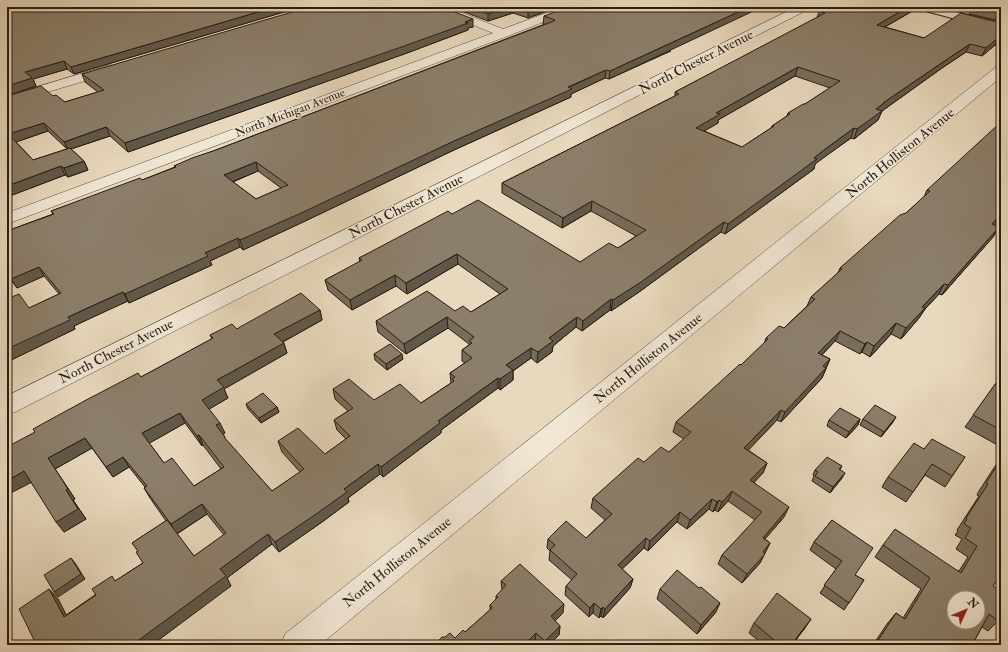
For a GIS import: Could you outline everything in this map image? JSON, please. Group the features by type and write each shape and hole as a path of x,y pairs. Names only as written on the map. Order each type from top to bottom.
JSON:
{"main road":[{"path":"922,7 1001,27"}],"street":[{"path":"437,7 504,33"},
{"name":"North Michigan Avenue","path":"7,219 572,7"},
{"name":"North Chester Avenue","path":"7,406 805,7"},
{"path":"7,100 121,66"},
{"name":"North Holliston Avenue","path":"296,645 1001,70"}],"building":[{"path":"28,7 275,7 71,67 64,61 25,72 32,78 7,86 7,12"},
{"path":"309,7 442,7 473,19 465,22 468,23 407,45 125,143 106,127 64,142 44,123 8,134 33,160 70,148 84,161 64,168 61,166 7,186 7,96 41,86 53,96 56,95 65,102 104,90 82,74"},
{"path":"469,7 508,7 488,14"},
{"path":"517,7 539,7 528,11"},
{"path":"567,7 749,7 610,71 606,70 568,87 572,89 454,141 299,214 240,240 238,238 205,253 208,256 125,294 123,292 68,317 70,320 7,349 7,299 19,294 29,308 61,293 39,267 11,279 7,273 7,231 54,214 51,211 140,178 142,180 176,167 174,166 192,158 555,20 544,16","holes":["256,162 288,185 256,199 224,175"]},
{"path":"827,7 908,7 877,25 924,38 961,13 1001,23 1001,37 986,48 970,44 883,103 876,109 882,111 857,129 854,128 824,150 814,158 817,159 728,224 724,222 641,282 613,300 611,299 583,321 577,317 549,338 553,341 538,352 531,348 506,365 513,370 500,379 498,378 438,421 440,423 381,467 378,464 344,489 347,492 275,542 268,534 220,569 226,576 132,645 30,645 35,642 19,609 49,589 64,617 96,595 92,589 112,576 115,581 143,563 136,552 138,551 132,543 167,520 194,556 226,533 202,504 171,524 144,488 147,486 123,457 106,467 85,438 48,458 68,489 66,490 78,509 56,522 24,471 7,481 7,447 35,432 33,429 88,399 138,373 141,377 213,338 210,335 232,324 237,329 301,293 320,310 274,334 284,343 217,380 224,387 202,400 220,423 216,425 224,437 272,491 304,469 278,441 298,428 325,454 350,436 334,420 353,408 333,389 349,379 374,400 400,384 421,403 454,381 452,379 455,377 450,373 472,358 462,350 472,343 469,341 474,337 447,317 404,344 376,321 427,291 455,311 463,306 471,312 508,289 457,254 406,283 395,275 350,300 325,280 362,260 359,258 448,211 452,214 478,200 580,262 609,243 618,248 646,230 592,201 563,218 502,183 679,94 675,92 825,13 819,11","holes":["798,67 840,81 805,104 788,113 790,114 742,147 696,128 720,114 716,113","180,413 197,436 199,435 224,467 194,486 172,458 164,463 142,433"]},
{"path":"978,7 1001,7 1001,13"},
{"path":"1001,122 1001,214 992,224 999,227 948,285 944,284 922,307 925,308 906,328 896,323 874,346 867,342 865,344 840,331 818,353 830,359 823,366 826,368 785,412 781,410 744,448 767,463 750,480 789,507 763,538 770,543 763,552 765,554 747,574 722,555 762,512 732,491 722,502 719,500 717,502 712,499 690,520 680,512 650,541 646,538 618,565 633,579 605,609 603,607 601,609 594,603 590,608 566,586 577,574 550,550 555,545 548,539 566,521 586,538 612,514 593,498 638,458 644,462 661,447 669,452 691,432 676,422 740,364 741,365 779,326 784,328 815,299 811,297 842,269 840,268 900,215 906,213 930,191 927,190"},
{"path":"390,344 402,354 386,364 374,354"},
{"path":"1001,376 1001,430 973,415"},
{"path":"263,393 277,407 259,418 246,404"},
{"path":"875,405 896,417 884,432 863,419"},
{"path":"840,408 860,419 849,432 829,420"},
{"path":"932,439 965,457 952,476 932,464 913,492 888,477 914,443 924,449"},
{"path":"827,457 842,466 839,469 845,473 833,487 815,476 818,472 815,470"},
{"path":"1001,459 1001,573 993,586 1001,591 1001,616 998,621 989,614 986,619 986,590 946,590 946,630 980,630 972,645 875,645 896,613 905,619 930,578 883,545 895,529 961,573 977,546 965,538 971,528 964,524 967,519 966,518 988,484 986,483"},
{"path":"832,520 873,548 855,575 864,580 849,603 824,585 842,561 814,542"},
{"path":"71,558 81,574 54,592 44,575"},
{"path":"520,564 564,604 551,616 560,626 545,641 536,633 524,645 437,645 437,642 442,637 445,637 450,633 455,638 463,630 465,632 492,608 490,605 498,597 496,596 506,585 501,581"},
{"path":"677,570 720,603 701,625 660,589"},
{"path":"777,593 811,619 791,645 780,645 754,623"}]}
